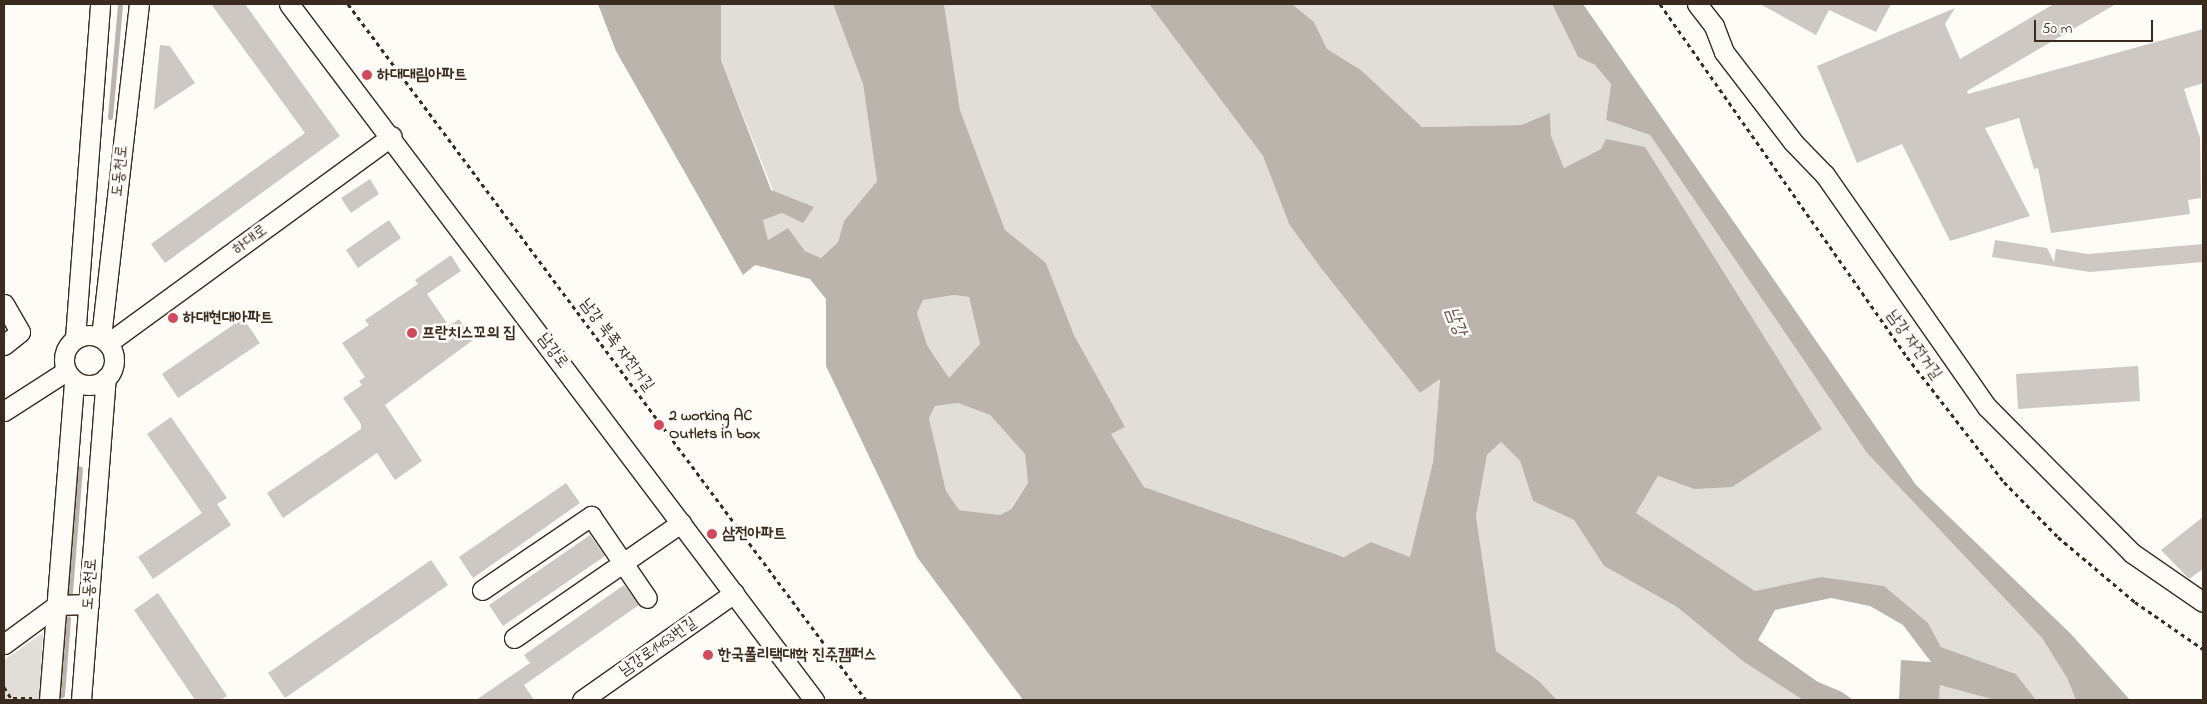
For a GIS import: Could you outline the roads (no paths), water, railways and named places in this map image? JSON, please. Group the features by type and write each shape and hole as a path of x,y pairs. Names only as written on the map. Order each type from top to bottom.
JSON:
{"street":[{"name":"도동천로","path":"75,338 100,4"},
{"name":"도동천로","path":"105,340 138,4"},
{"name":"남강로","path":"289,4 392,136 814,700"},
{"path":"1697,4 1714,26 1724,52 1792,142 1825,175 1987,407 2132,553 2203,602"},
{"name":"하대로","path":"105,340 392,136"},
{"path":"4,304 20,332 4,345"},
{"path":"88,334 105,340 114,357 106,378 91,385 70,376 65,349 75,338 88,334"},
{"name":"도동천로","path":"44,699 57,606 70,376"},
{"path":"4,411 70,376"},
{"name":"도동천로","path":"82,700 106,378"},
{"path":"482,590 591,516 647,598"},
{"path":"514,638 681,523"},
{"name":"남강로1463번길","path":"582,700 734,593"},
{"path":"4,644 57,606 89,604"}],"water":[{"name":"남강","path":"598,4 721,4 721,60 771,190 814,207 803,223 782,213 763,220 768,240 788,228 805,251 821,258 838,242 844,221 877,181 863,84 833,4 944,4 960,110 1005,230 1046,263 1074,335 1125,427 1111,434 1144,487 1344,557 1371,542 1410,557 1433,462 1440,379 1420,393 1321,268 1289,224 1263,156 1149,4 1292,4 1314,22 1327,49 1361,70 1422,127 1521,125 1550,113 1551,136 1564,168 1601,149 1606,139 1645,147 1822,429 1732,487 1694,489 1658,476 1636,513 1755,591 1821,577 1884,586 1928,623 1941,647 2016,674 2036,700 1995,700 1940,685 1939,700 1899,700 1901,660 1931,662 1903,625 1870,606 1831,598 1775,610 1758,640 1818,682 1842,692 1853,700 1803,700 1744,662 1677,607 1604,566 1574,520 1533,501 1520,461 1501,442 1487,455 1476,516 1496,651 1539,681 1557,700 1023,700 917,557 826,366 826,299 810,279 755,265 743,275 616,51","holes":["954,295 969,297 980,344 949,378 927,345 917,313 923,300","958,403 990,415 1025,454 1028,483 1011,509 1000,515 959,510 946,491 929,418 935,406"]},
{"path":"1552,4 1583,4 1916,485 2071,634 2130,700 2076,700 2067,678 2042,638 1867,453 1650,135 1606,120 1611,84 1595,65 1578,57"}],"waterway":[{"path":"110,117 120,4"},
{"path":"70,592 80,468"},
{"path":"62,695 68,618"}],"place":[{"name":"하대대림아파트","path":"367,75"},
{"name":"하대현대아파트","path":"173,318"},
{"name":"프란치스꼬의 집","path":"412,333"},
{"name":"2 working AC Outlets in box","path":"659,425"},
{"name":"삼전아파트","path":"712,534"},
{"name":"한국폴리택대학 진주캠퍼스","path":"708,655"}]}
